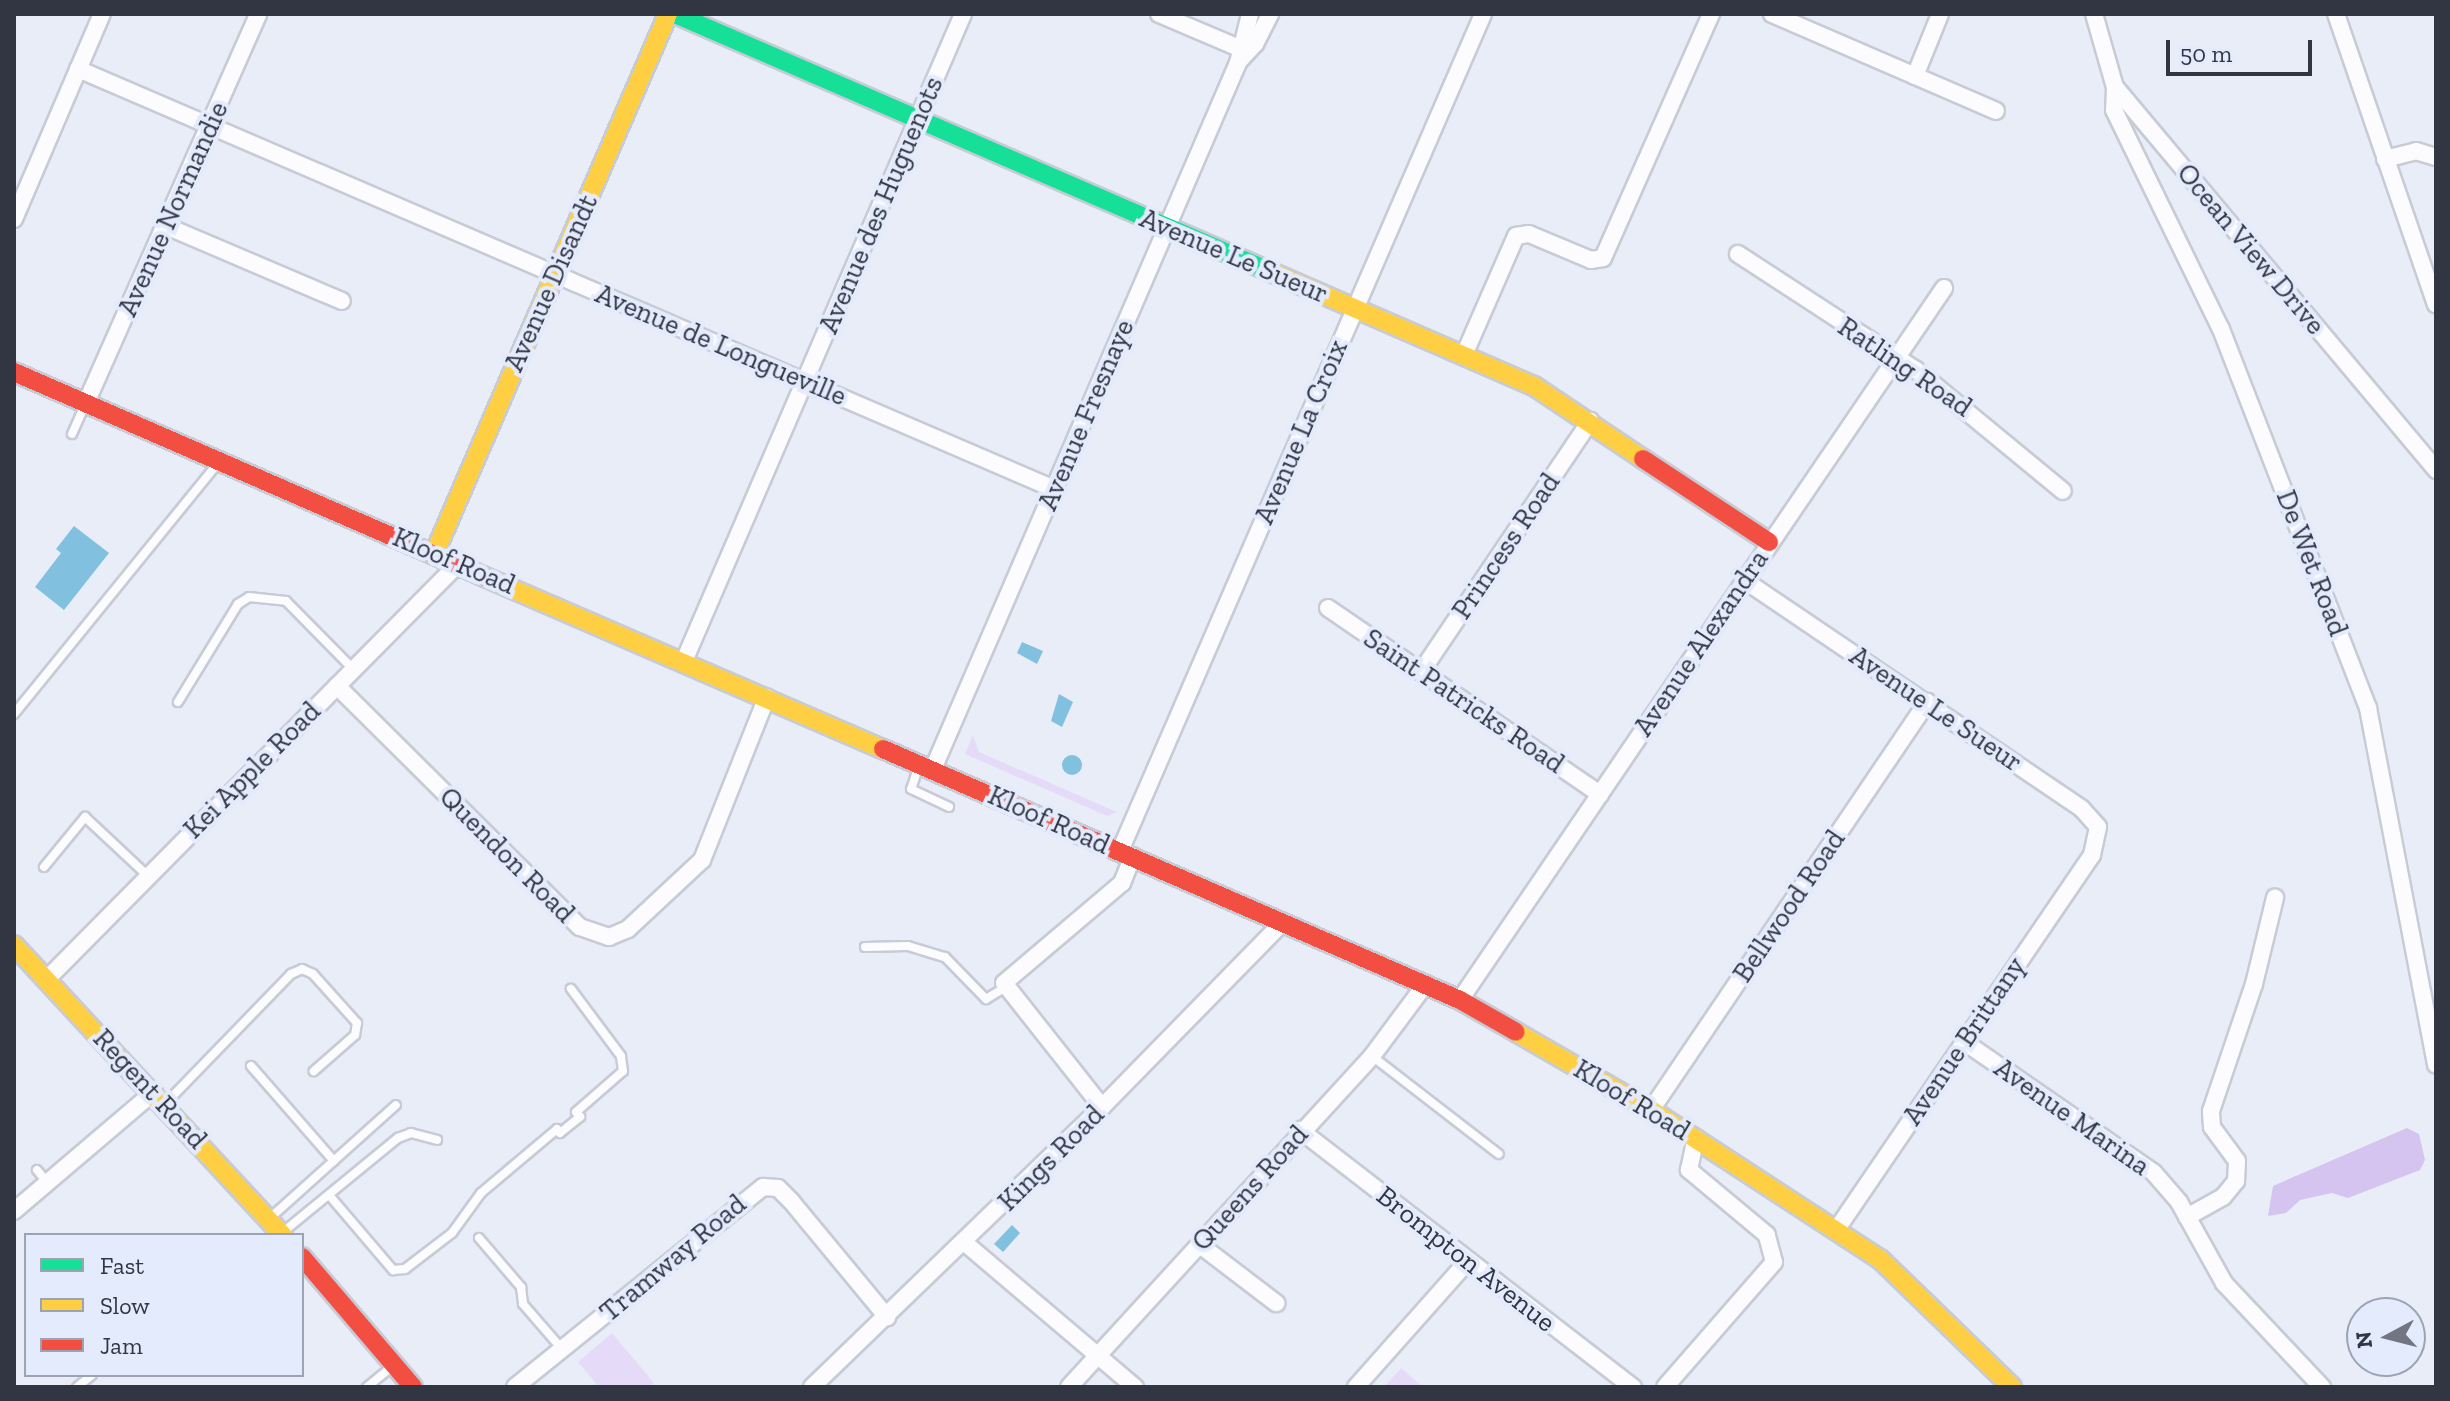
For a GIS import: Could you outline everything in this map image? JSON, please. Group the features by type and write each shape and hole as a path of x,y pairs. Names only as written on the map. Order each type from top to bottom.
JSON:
{"main road":[{"name":"Avenue Disandt","path":"435,552 668,14"},
{"name":"Avenue Le Sueur","path":"675,14 1542,390 1769,542"},
{"name":"Kloof Road","path":"14,372 435,552 1460,1000 1651,1110 1837,1229 1903,1277 2012,1387"},
{"name":"Regent Road","path":"14,945 160,1098 278,1230"},
{"path":"304,1259 413,1387"}],"street":[{"path":"14,219 102,14"},
{"name":"Avenue Normandie","path":"86,403 258,14"},
{"name":"Avenue des Huguenots","path":"684,661 963,14"},
{"path":"1159,14 1242,54"},
{"name":"Avenue Fresnaye","path":"1242,54 1250,14"},
{"name":"Avenue Fresnaye","path":"926,766 1054,489 1242,54 1270,14"},
{"name":"Avenue La Croix","path":"1004,988 1008,977 1122,883 1126,853 1355,308 1483,14"},
{"path":"1464,355 1516,236 1529,234 1591,260 1603,258 1711,14"},
{"path":"1772,14 1996,111"},
{"path":"1915,76 1940,14"},
{"name":"Ocean View Drive","path":"2094,14 2115,87 2436,470"},
{"path":"2336,14 2436,304"},
{"name":"Avenue de Longueville","path":"78,69 1054,489"},
{"name":"De Wet Road","path":"2115,87 2114,110 2229,349 2368,708 2436,1065"},
{"path":"2385,159 2416,151 2436,157"},
{"path":"166,226 342,301"},
{"name":"Ratling Road","path":"1738,254 1967,407 2063,491"},
{"name":"Avenue Alexandra","path":"1460,1000 1944,288"},
{"name":"Princess Road","path":"1421,672 1590,421"},
{"name":"Kei Apple Road","path":"47,979 459,563"},
{"name":"Avenue Le Sueur","path":"1744,580 1927,702 2093,819 2099,840 2092,855"},
{"name":"Saint Patricks Road","path":"1328,608 1600,794"},
{"name":"Quendon Road","path":"337,686 580,927 598,937 628,929 702,860 767,697"},
{"name":"Bellwood Road","path":"1651,1110 1927,702"},
{"name":"Avenue Brittany","path":"1837,1229 2092,855"},
{"path":"2187,1217 2223,1197 2236,1181 2237,1161 2212,1127 2211,1111 2254,984 2275,898"},
{"name":"Kings Road","path":"812,1387 965,1243 1283,922"},
{"name":"Queens Road","path":"1069,1387 1200,1245 1300,1130 1372,1056 1425,985"},
{"path":"1004,988 1102,1107"},
{"name":"Avenue Marina","path":"1963,1041 2145,1164 2187,1217 2231,1291 2322,1387"},
{"path":"14,1211 160,1098"},
{"name":"Brompton Avenue","path":"1300,1130 1467,1262 1633,1387"},
{"path":"1665,1387 1774,1262 1767,1235 1689,1170 1696,1138"},
{"name":"Tramway Road","path":"515,1387 763,1187 778,1188 791,1201 887,1317"},
{"path":"965,1243 1096,1358 1135,1387"},
{"path":"1200,1245 1276,1303"},
{"path":"1356,1387 1467,1262"}],"lane":[{"path":"72,434 86,403"},
{"path":"14,714 220,460"},
{"path":"178,702 238,604 249,597 286,601 353,669"},
{"path":"926,766 911,789 949,807"},
{"path":"44,867 85,817 147,875"},
{"path":"865,947 908,946 945,957 981,998 990,998 1004,988"},
{"path":"160,1098 245,1023 291,974 302,969 313,974 357,1023 355,1035 314,1071"},
{"path":"329,1195 382,1263 398,1272 452,1233 481,1193 557,1129 560,1133 580,1117 576,1112 623,1071 621,1056 571,989"},
{"path":"1372,1056 1499,1154"},
{"path":"251,1066 334,1161"},
{"path":"278,1230 334,1161 396,1105"},
{"path":"278,1230 329,1195 398,1138 411,1133 437,1140"},
{"path":"37,1170 48,1183"},
{"path":"479,1238 521,1287 523,1304 562,1349"},
{"path":"367,1387 394,1364"}],"shaded area":[{"path":"973,735 979,752 1117,812 1107,816 965,754"},
{"path":"2407,1128 2419,1134 2425,1160 2420,1170 2348,1198 2332,1193 2300,1200 2286,1213 2268,1216 2273,1186"},
{"path":"612,1333 654,1383 649,1387 599,1387 578,1362"},
{"path":"1401,1368 1417,1382 1422,1387 1384,1387"}],"water":[{"path":"74,526 109,553 64,610 35,587 61,553 56,549"},
{"path":"1022,642 1043,651 1037,664 1017,653"},
{"path":"1059,694 1073,702 1062,727 1051,721"},
{"path":"1072,755 1079,758 1082,765 1079,772 1072,775 1065,772 1062,765 1065,758"},
{"path":"1012,1225 1020,1233 1003,1252 994,1244"}],"traffic: fast":[{"path":"675,14 1269,271"}],"traffic: slow":[{"path":"435,552 668,14"},
{"path":"1269,271 1534,386 1643,459"},
{"path":"485,577 883,749"},
{"path":"14,945 281,1233"},
{"path":"1516,1032 1651,1110 1880,1259 2012,1387"}],"traffic: jam":[{"path":"14,372 485,577"},
{"path":"1643,459 1769,542"},
{"path":"883,749 1460,1000 1516,1032"},
{"path":"304,1259 413,1387"}]}
